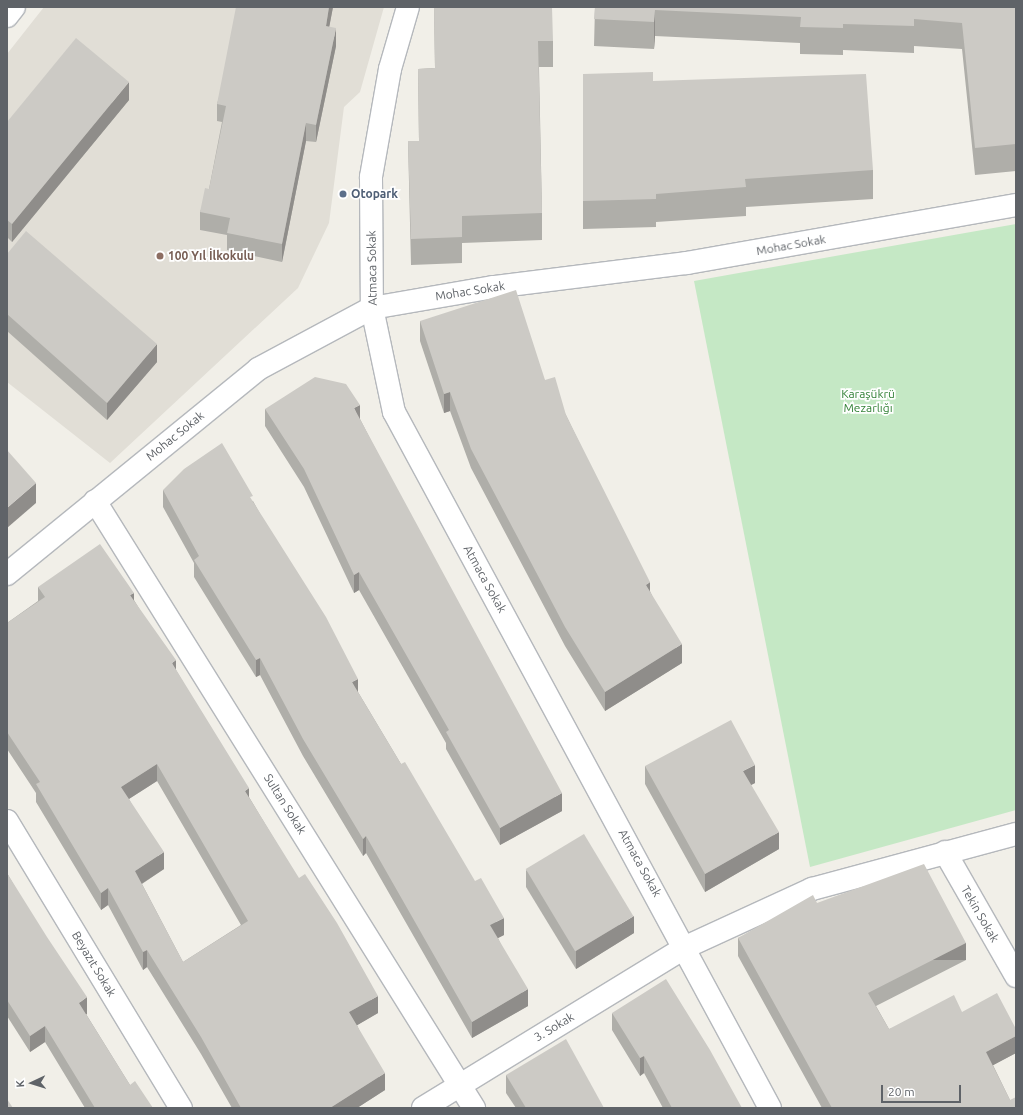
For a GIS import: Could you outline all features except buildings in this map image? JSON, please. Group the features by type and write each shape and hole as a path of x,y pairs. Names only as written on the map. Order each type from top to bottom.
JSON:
{"street":[{"path":"7,16 14,7"},
{"name":"Atmaca Sokak","path":"408,7 390,69 372,177 372,308 394,412 686,947 770,1108"},
{"name":"Mohac Sokak","path":"7,574 258,369 372,308 494,287 687,263 1016,205"},
{"name":"Sultan Sokak","path":"96,501 474,1108"},
{"name":"Beyazıt Sokak","path":"7,821 182,1108"},
{"name":"3. Sokak","path":"423,1108 686,947 812,889 1016,834"},
{"name":"Tekin Sokak","path":"945,852 1016,976"}],"shaded area":[{"name":"100 Yıl İlkokulu","path":"44,7 384,7 360,92 344,107 329,223 298,288 110,463 7,382 7,54"}],"green space":[{"name":"Karaşükrü Mezarlığı","path":"1016,224 1016,810 810,867 694,281"}],"place":[{"name":"Otopark","path":"343,194"},
{"name":"100 Yıl İlkokulu","path":"160,256"}]}
